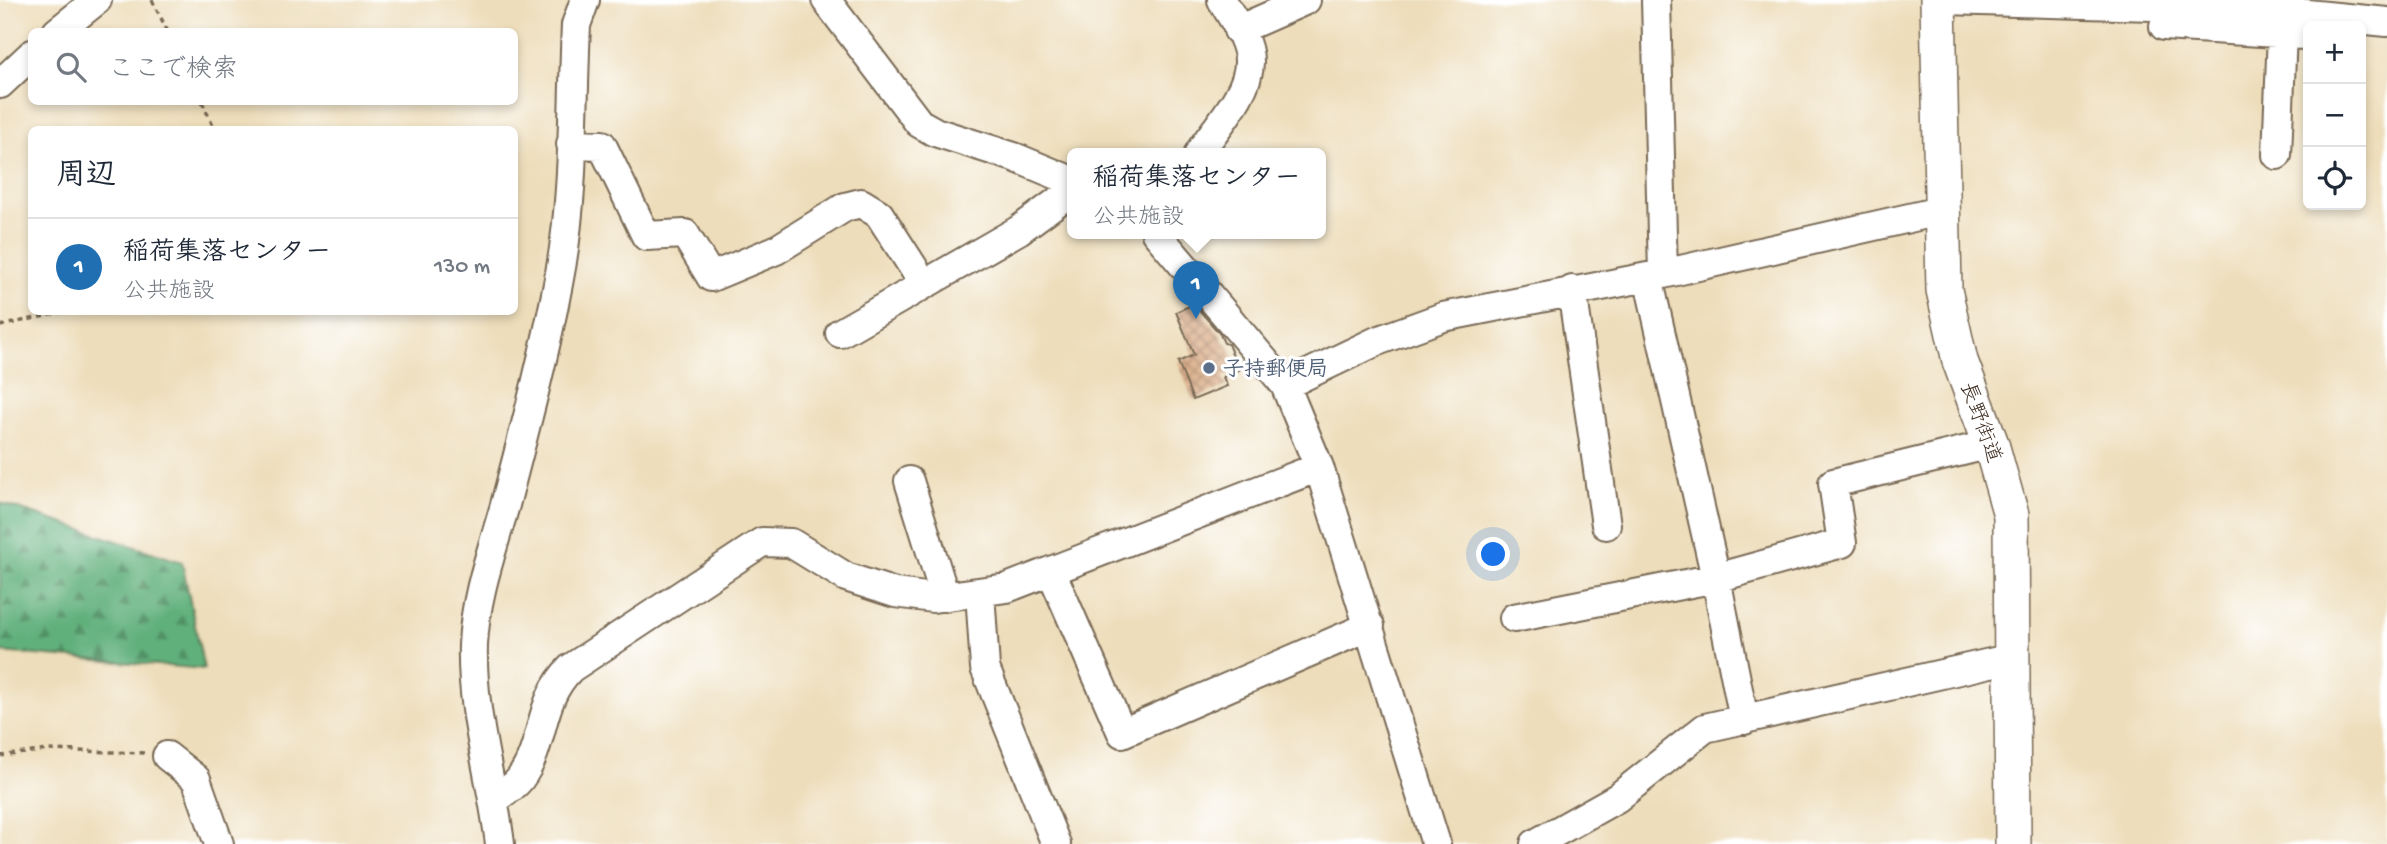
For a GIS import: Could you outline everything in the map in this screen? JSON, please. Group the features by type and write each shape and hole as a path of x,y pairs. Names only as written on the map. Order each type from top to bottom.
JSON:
{"main road":[{"name":"長野街道","path":"1940,4 1940,211 1944,290 1960,361 1991,443 2011,515 2013,844"}],"street":[{"path":"62,28 97,0"},
{"path":"500,844 494,800 484,763 473,646 476,618 559,281 569,208 576,25 585,0"},
{"path":"826,0 919,123 935,132 1014,157 1067,179"},
{"path":"1202,148 1238,93 1247,74 1249,61 1238,30 1222,0"},
{"path":"1238,30 1306,0"},
{"path":"1656,0 1655,275 1744,720"},
{"path":"2089,13 2136,3 2192,18 2256,9 2303,25"},
{"path":"1940,4 1997,10 2192,18 2303,26"},
{"path":"2277,155 2303,54"},
{"path":"0,83 28,58"},
{"path":"570,144 602,145 646,236 685,234 711,277 776,250 845,207 861,203 878,214 924,284"},
{"path":"840,333 1019,230 1067,195"},
{"path":"1284,385 1377,341 1443,317 1655,275 1940,211"},
{"path":"1162,239 1284,385 1319,467 1436,844"},
{"path":"1572,290 1606,525"},
{"path":"1514,618 1716,578 1842,543 1833,483 1991,443"},
{"path":"494,800 520,779 531,756 546,702 556,682 570,668 762,542 791,543 846,578 895,593 945,597 1007,588 1319,467"},
{"path":"909,481 945,597"},
{"path":"1051,570 1122,733 1370,626"},
{"path":"979,592 985,668 1056,844"},
{"path":"1535,844 1617,798 1704,727 2012,659"},
{"path":"167,756 196,779 219,844"}],"path":[{"path":"152,0 166,28"},
{"path":"203,105 213,126"},
{"path":"0,326 50,315"},
{"path":"0,756 48,750 167,756"}],"green space":[{"path":"0,503 182,562 204,669 0,652"}],"building":[{"path":"1194,304 1220,334 1224,343 1228,344 1239,370 1223,377 1227,386 1193,400 1178,362 1194,355 1176,312"}],"place":[{"name":"稲荷集落センター","path":"1196,319"},
{"name":"子持郵便局","path":"1209,368"}]}
